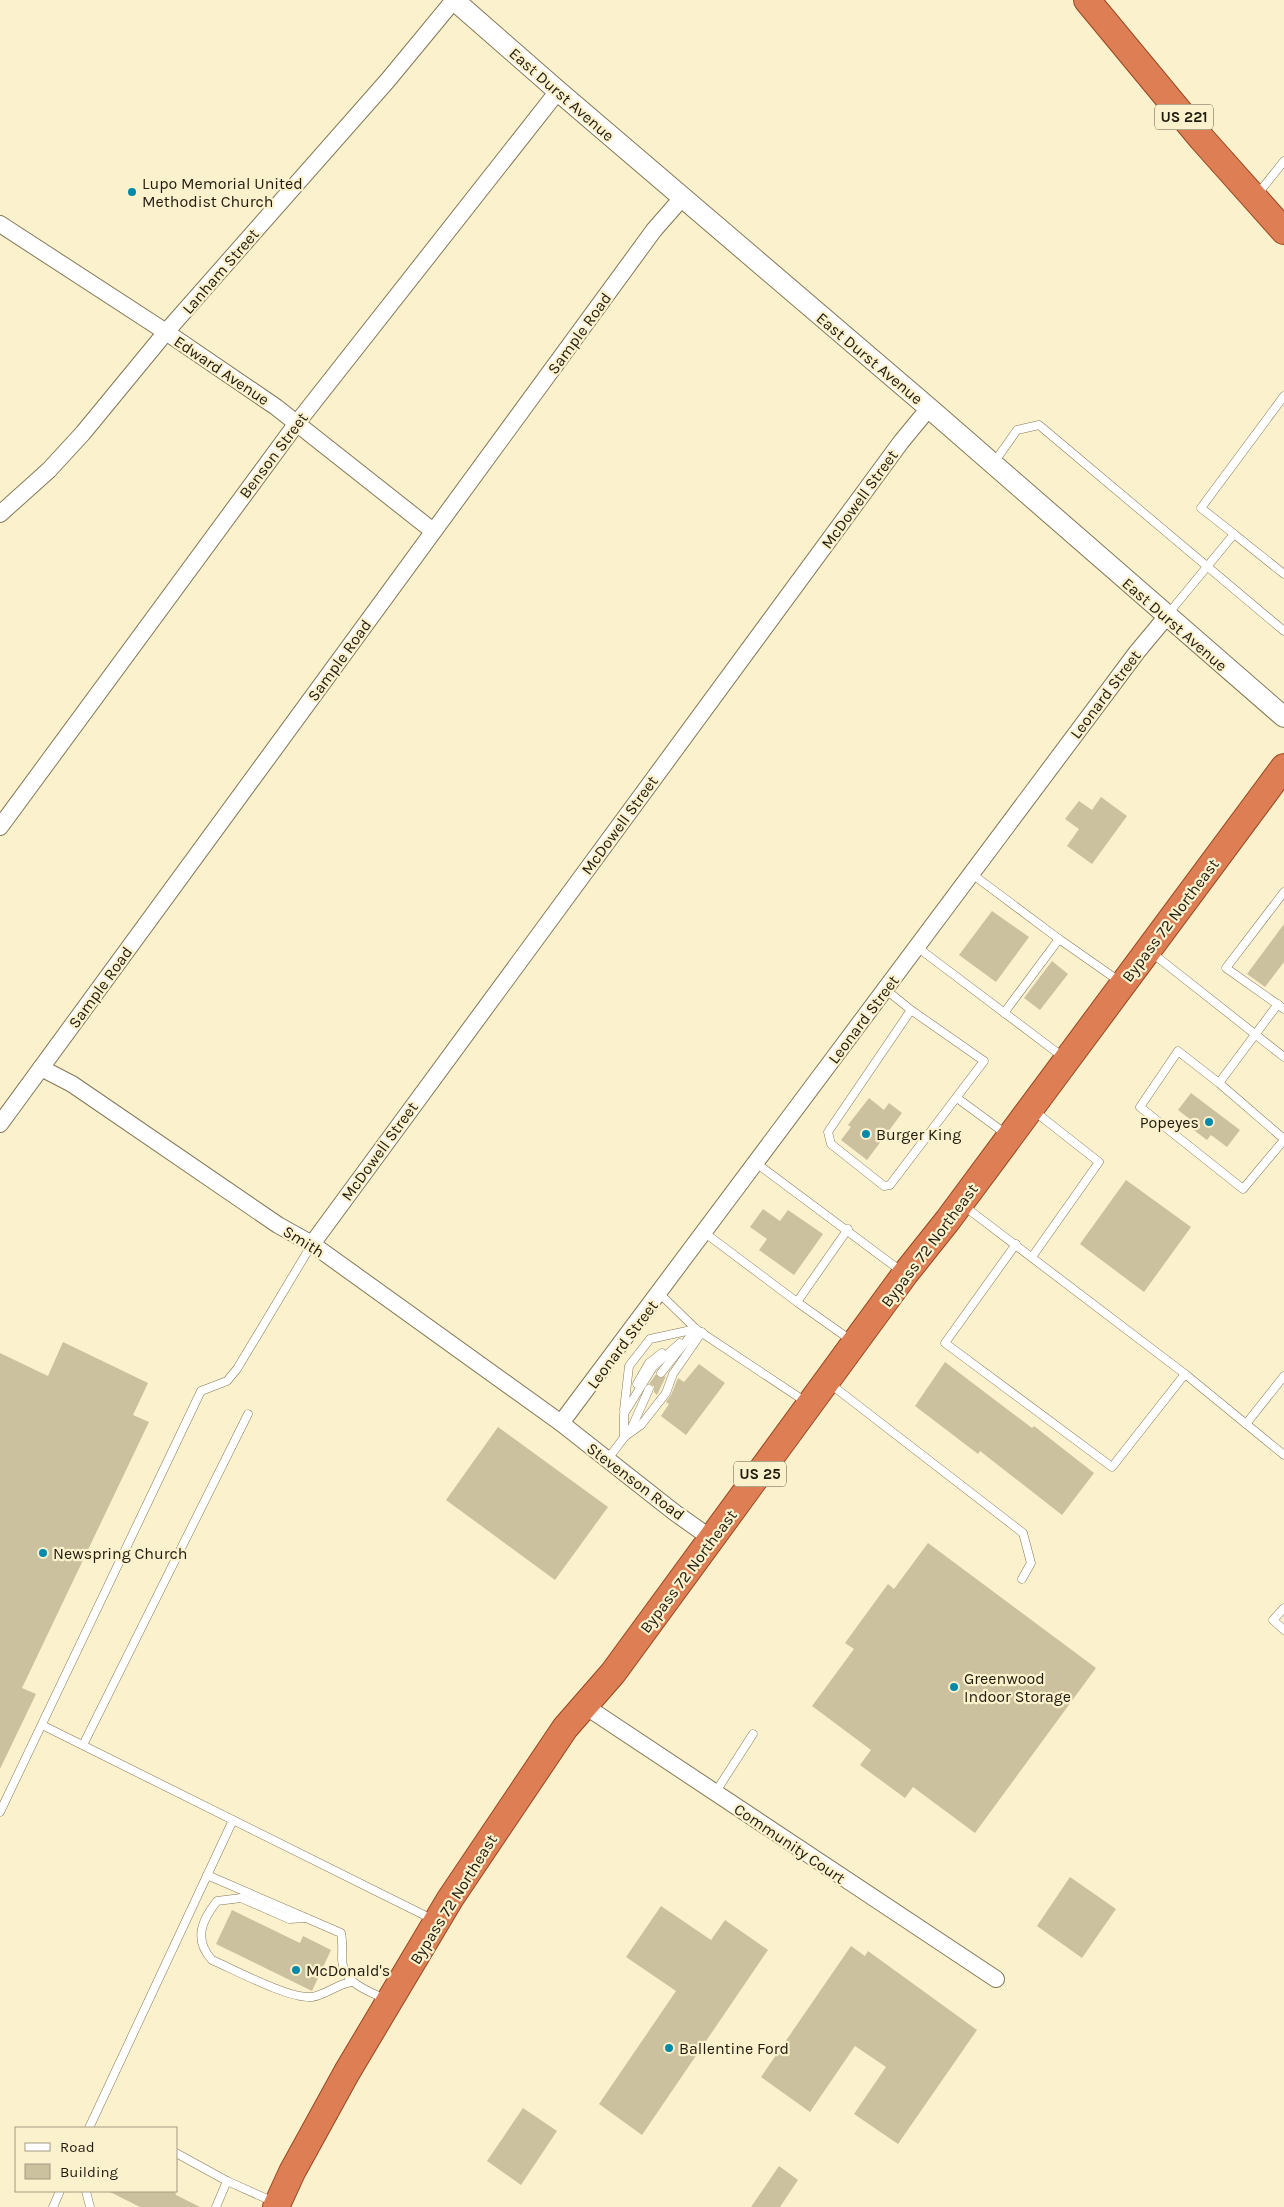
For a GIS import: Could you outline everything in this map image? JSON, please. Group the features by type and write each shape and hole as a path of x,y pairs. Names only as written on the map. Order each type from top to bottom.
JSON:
{"highway":[{"name":"US 221","path":"1087,0 1202,139 1284,231"},
{"name":"Bypass 72 Northeast","path":"277,2205 347,2072 437,1922 565,1728 613,1673 828,1382 905,1274 960,1204 1284,768"}],"street":[{"name":"East Durst Avenue","path":"454,0 682,198 929,408 992,465 1284,717"},
{"name":"Lanham Street","path":"0,514 49,470 83,434 166,332 388,80 454,0"},
{"name":"Benson Street","path":"0,827 297,423 558,91"},
{"name":"Sample Road","path":"1,1121 654,230 682,198"},
{"name":"Edward Avenue","path":"0,224 166,332 297,423 433,531"},
{"name":"McDowell Street","path":"312,1244 900,442 929,408"},
{"name":"Leonard Street","path":"561,1423 660,1294 884,989 1137,652 1167,616"},
{"name":"Smith","path":"40,1068 72,1084 278,1225 312,1244 561,1423"},
{"name":"Stevenson Road","path":"561,1423 712,1539"},
{"name":"Community Court","path":"584,1706 996,1979"}],"lane":[{"path":"1254,198 1284,161"},
{"path":"1284,396 1200,508 1284,574"},
{"path":"992,465 1017,430 1039,425 1284,630"},
{"path":"1167,616 1234,534"},
{"path":"972,874 1123,984"},
{"path":"1219,1083 1254,1034 1281,1006 1226,968 1284,892"},
{"path":"1004,1013 1059,939"},
{"path":"917,947 1067,1060"},
{"path":"1148,950 1284,1057"},
{"path":"884,989 984,1061 890,1185 884,1186 831,1144 828,1132 911,1010"},
{"path":"1178,1051 1219,1083 1284,1140 1243,1189 1140,1107 1178,1051"},
{"path":"957,1098 1010,1137"},
{"path":"1031,1108 1099,1162 1032,1257"},
{"path":"756,1163 848,1229 905,1274"},
{"path":"960,1204 1016,1244 1184,1374 1284,1456"},
{"path":"797,1302 848,1229"},
{"path":"705,1233 797,1302 856,1343"},
{"path":"0,1812 201,1391 227,1381 237,1369 312,1244"},
{"path":"1016,1244 945,1343 1112,1468 1184,1374"},
{"path":"660,1294 700,1331 811,1405"},
{"path":"662,1373 700,1331"},
{"path":"624,1414 653,1367 700,1331"},
{"path":"624,1437 624,1414 629,1366 650,1339 700,1331"},
{"path":"624,1437 641,1425 666,1393 674,1374 700,1331"},
{"path":"1246,1424 1284,1376"},
{"path":"828,1382 1023,1534 1031,1563 1022,1579"},
{"path":"607,1460 632,1427 649,1389"},
{"path":"83,1745 248,1414"},
{"path":"1284,1608 1274,1620 1284,1630"},
{"path":"42,1725 437,1922"},
{"path":"715,1793 752,1734"},
{"path":"89,2127 233,1820"},
{"path":"207,1875 341,1933 344,1971 351,1982 390,2001"},
{"path":"306,1918 289,1919 241,1898 217,1901 202,1923 201,1940 205,1952 212,1960 298,1997 314,1997 338,1984 351,1982"},
{"path":"178,2154 227,2181 277,2205"},
{"path":"216,2207 227,2181"},
{"path":"53,2207 60,2192"},
{"path":"86,2192 90,2207"}],"building":[{"path":"1101,797 1127,816 1092,864 1067,846 1079,829 1065,819 1079,801 1092,810"},
{"path":"992,911 1029,937 996,982 959,955"},
{"path":"1284,924 1284,962 1265,987 1247,974"},
{"path":"1052,961 1068,974 1040,1010 1024,998"},
{"name":"Popeyes","path":"1191,1093 1240,1130 1227,1147 1211,1135 1207,1140 1187,1125 1191,1120 1178,1110"},
{"name":"Burger King","path":"869,1098 884,1110 889,1103 902,1113 867,1160 841,1140 851,1127 848,1125"},
{"path":"1126,1180 1191,1227 1144,1292 1080,1244"},
{"path":"763,1209 780,1221 788,1210 823,1234 794,1275 759,1250 767,1239 750,1227"},
{"name":"Newspring Church","path":"63,1342 148,1383 133,1415 149,1422 22,1688 36,1694 0,1769 0,1353 48,1376"},
{"path":"945,1362 1032,1428 1034,1426 1094,1473 1062,1515 980,1451 978,1454 915,1406"},
{"path":"699,1364 725,1383 686,1435 661,1416 669,1404 666,1402 678,1378 684,1382"},
{"path":"656,1374 660,1378 666,1376 657,1395 654,1392 654,1386 649,1384"},
{"path":"498,1427 608,1507 555,1580 446,1500"},
{"name":"Greenwood Indoor Storage","path":"928,1543 1096,1668 975,1833 913,1787 905,1798 860,1765 871,1750 812,1706 854,1649 845,1643 888,1584 894,1589"},
{"path":"1070,1877 1116,1909 1082,1958 1037,1926"},
{"name":"Ballentine Ford","path":"661,1906 711,1940 725,1920 768,1950 642,2135 599,2104 676,1991 626,1957"},
{"name":"McDonald's","path":"232,1910 300,1943 303,1936 331,1950 312,1991 216,1944"},
{"path":"851,1946 865,1956 868,1951 977,2030 898,2144 854,2114 886,2067 855,2046 810,2112 761,2077"},
{"path":"523,2108 557,2131 521,2185 487,2161"},
{"path":"779,2166 798,2180 780,2207 751,2207"},
{"path":"110,2192 175,2192 176,2195 200,2207 140,2207"}],"place":[{"name":"Lupo Memorial United Methodist Church","path":"132,192"},
{"name":"Popeyes","path":"1209,1122"},
{"name":"Burger King","path":"866,1134"},
{"name":"Newspring Church","path":"43,1553"},
{"name":"Greenwood Indoor Storage","path":"954,1687"},
{"name":"McDonald's","path":"296,1970"},
{"name":"Ballentine Ford","path":"669,2048"}]}
